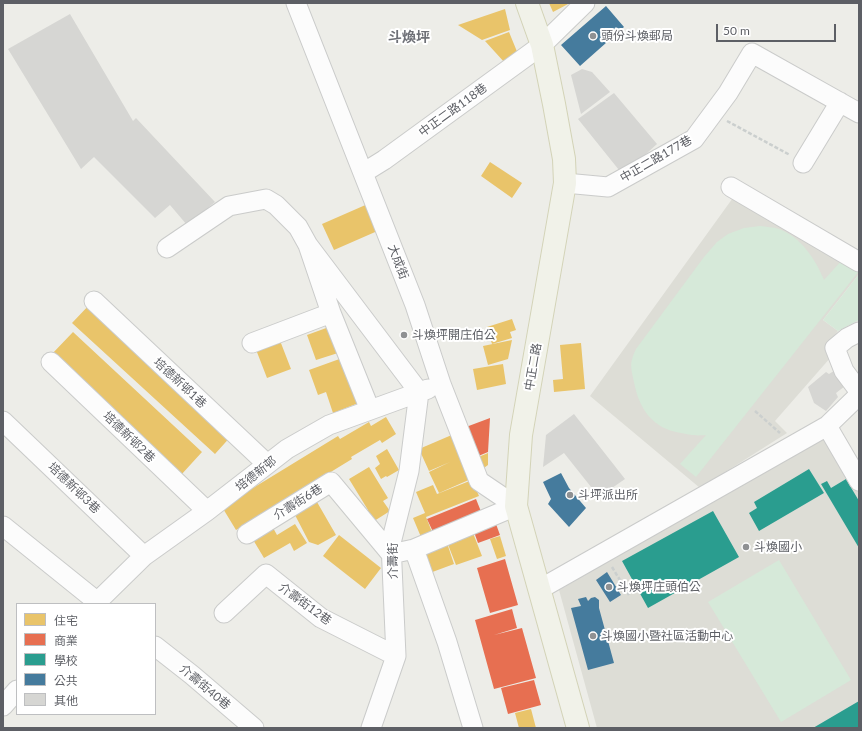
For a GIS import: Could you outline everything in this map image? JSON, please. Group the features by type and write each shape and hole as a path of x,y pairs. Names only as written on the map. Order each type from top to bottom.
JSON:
{"main road":[{"name":"中正二路","path":"527,3 542,45 564,160 565,183 521,435 516,506 578,728"}],"street":[{"name":"大成街","path":"296,3 415,305 440,384 478,481 516,506"},
{"name":"中正二路118巷","path":"363,173 384,160 542,45 585,3"},
{"name":"中正二路177巷","path":"565,183 608,187 694,139 728,93 752,52 840,102"},
{"path":"804,163 840,102 859,113"},
{"path":"731,187 859,262"},
{"path":"167,248 229,206 266,200 276,205 298,227 308,245 419,392"},
{"path":"308,245 331,313 370,410"},
{"name":"培德新邨1巷","path":"94,302 267,464"},
{"path":"252,343 331,313"},
{"path":"859,332 847,338 835,348 844,371 859,391"},
{"name":"培德新邨2巷","path":"51,362 207,511"},
{"name":"培德新邨","path":"97,603 144,556 207,511 287,449 328,425 440,384"},
{"name":"介壽街","path":"371,728 396,656 391,543 409,471 419,392"},
{"path":"540,589 826,426 859,395"},
{"name":"培德新邨3巷","path":"3,421 144,556"},
{"path":"826,426 859,481"},
{"name":"介壽街6巷","path":"247,534 331,482 392,554"},
{"path":"392,554 414,549 516,506"},
{"path":"3,526 97,603"},
{"path":"414,549 447,642 473,728"},
{"name":"介壽街12巷","path":"224,613 266,574 321,618 396,656"},
{"name":"介壽街40巷","path":"156,647 192,674 254,728"},
{"path":"3,706 16,691"}],"path":[{"path":"713,113 804,163"},
{"path":"755,411 783,436"},
{"path":"603,553 629,596"}],"shaded area":[{"path":"735,195 859,262 859,274 823,320 838,331 829,342 831,357 775,421 787,433 700,488 590,396"},
{"name":"斗煥國小","path":"826,435 859,489 859,728 597,728 559,590"}],"green space":[{"path":"760,226 779,229 801,243 817,265 824,280 843,259 859,271 696,477 680,464 706,435 694,435 671,431 655,422 649,416 636,392 631,369 632,358 636,349 704,257 717,242 728,234 744,228"},
{"path":"859,274 859,320 838,331 823,320"},
{"path":"779,560 851,680 781,722 708,602"}],"building: 住宅":[{"path":"549,3 570,3 553,12"},
{"path":"505,9 510,30 482,40 458,25"},
{"path":"509,32 518,54 505,63 485,41"},
{"path":"490,162 522,183 512,198 481,176"},
{"path":"370,203 382,229 334,250 322,224"},
{"path":"91,303 233,434 215,454 72,323"},
{"path":"512,319 516,330 510,332 512,338 492,344 487,327"},
{"path":"329,327 338,353 316,360 307,335"},
{"path":"73,332 202,452 181,475 51,355"},
{"path":"279,338 291,369 267,378 255,347"},
{"path":"512,340 508,359 488,365 483,346"},
{"path":"581,343 585,389 554,392 553,380 563,379 560,345"},
{"path":"345,357 361,402 333,413 326,392 318,395 309,370"},
{"path":"503,364 506,384 477,390 473,369"},
{"path":"386,417 396,434 382,443 380,440 351,457 352,459 236,530 222,507 338,436 340,439 369,422 371,426"},
{"path":"454,434 471,479 439,493 429,472 450,462 429,471 419,449"},
{"path":"387,449 399,470 381,479 375,468 380,464 376,456"},
{"path":"488,453 488,465 481,470 476,458"},
{"path":"369,467 388,498 383,501 390,511 371,523 365,512 368,510 349,479"},
{"path":"472,480 479,496 426,517 432,532 421,537 413,518 425,513 416,492 433,485 437,494"},
{"path":"317,502 336,535 318,545 309,542 295,515"},
{"path":"295,524 307,543 294,551 290,543 264,558 252,538 272,526 277,535"},
{"path":"473,533 482,556 456,565 447,542"},
{"path":"339,535 381,568 365,589 323,556"},
{"path":"500,536 506,556 497,559 490,539"},
{"path":"447,543 454,564 427,574 419,552"},
{"path":"531,709 536,728 519,728 515,713"}],"building: 商業":[{"path":"490,418 488,452 476,457 466,427"},
{"path":"476,499 482,514 434,534 427,519"},
{"path":"496,524 500,535 478,543 474,532"},
{"path":"505,559 518,605 490,613 477,568"},
{"path":"512,609 517,628 494,635 522,628 536,678 494,689 475,620"},
{"path":"534,680 541,705 508,714 501,688"}],"building: 學校":[{"path":"809,469 824,493 759,531 749,513 757,508 754,502"},
{"path":"846,479 859,501 859,548 821,484 827,481 831,488"},
{"path":"713,511 739,557 648,608 622,561"},
{"path":"859,701 859,728 813,728"}],"building: 公共":[{"name":"頭份斗煥郵局","path":"606,6 624,27 580,66 561,45"},
{"path":"561,473 569,488 586,508 569,527 548,504 551,499 543,482"},
{"name":"斗煥坪庄頭伯公","path":"607,572 621,595 610,602 596,580"},
{"name":"斗煥國小暨社區活動中心","path":"586,597 588,601 595,597 599,600 599,608 614,663 588,670 571,608 581,606 578,599"}],"building: 其他":[{"path":"70,14 133,121 136,118 215,202 187,225 170,205 155,218 94,157 81,169 8,49"},
{"path":"582,69 592,72 610,92 581,114 571,75"},
{"path":"614,93 657,144 623,175 578,119"},
{"path":"837,369 849,383 836,393 838,397 826,411 814,403 808,387 826,372 829,374"},
{"path":"574,414 625,479 599,497 564,453 543,467 546,435"}],"place":[{"name":"頭份斗煥郵局","path":"593,36"},
{"name":"斗煥坪開庄伯公","path":"404,335"},
{"name":"斗坪派出所","path":"570,495"},
{"name":"斗煥國小","path":"746,547"},
{"name":"斗煥坪庄頭伯公","path":"609,587"},
{"name":"斗煥國小暨社區活動中心","path":"593,636"}],"district":[{"name":"斗煥坪","path":"409,37"}]}
